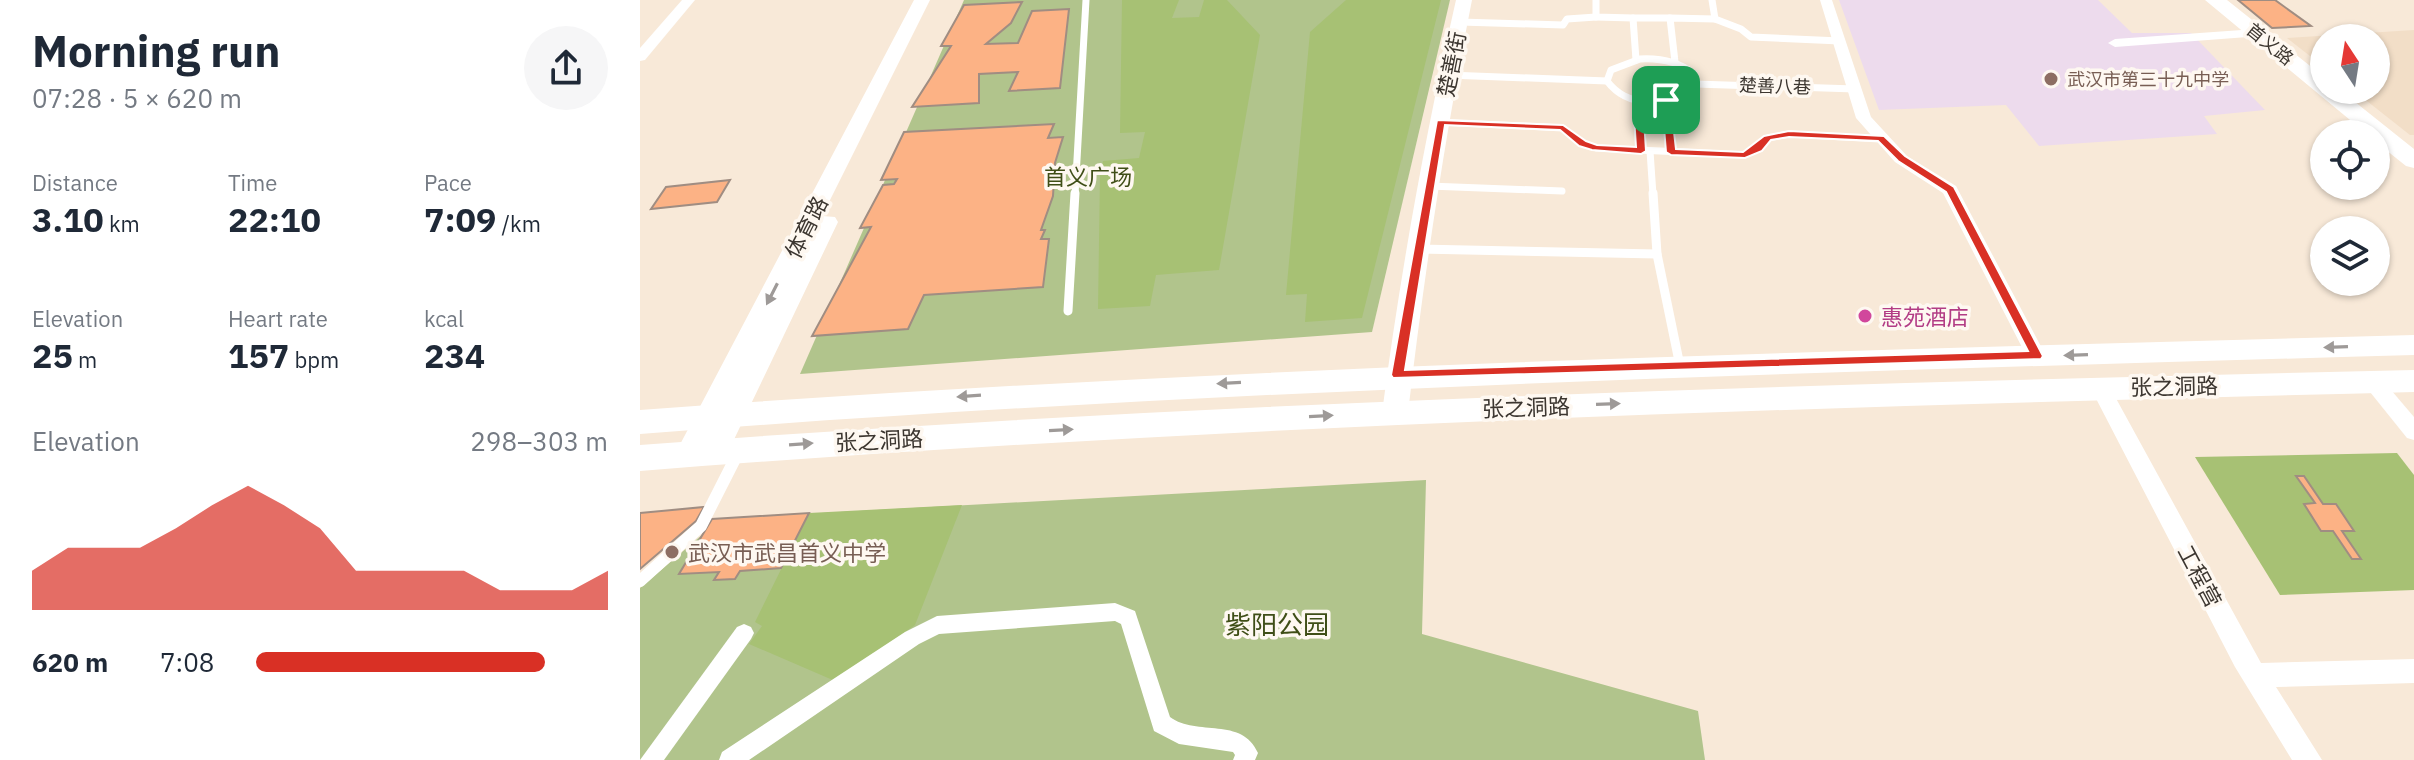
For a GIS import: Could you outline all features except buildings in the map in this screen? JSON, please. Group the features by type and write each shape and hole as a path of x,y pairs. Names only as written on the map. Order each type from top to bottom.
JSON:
{"main road":[{"name":"首义路","path":"2215,0 2310,77"},
{"name":"首义路","path":"2344,104 2414,161"},
{"name":"张之洞路","path":"640,422 990,395 1398,375 2414,345"},
{"name":"张之洞路","path":"640,458 1395,413 2100,387 2414,381"}],"street":[{"path":"640,57 689,0"},
{"name":"体育路","path":"714,452 721,415 922,0"},
{"path":"721,415 933,0"},
{"path":"1826,0 1864,118 1901,159 1950,190 2036,356"},
{"name":"楚善街","path":"1395,413 1398,375 1429,186 1462,11"},
{"path":"2115,43 2256,33"},
{"path":"2373,382 2414,432"},
{"name":"工程营","path":"2100,387 2254,675 2308,760"},
{"path":"730,760 912,638 937,625 1115,612 1128,617 1131,624 1161,724 1182,736 1216,737 1239,743 1247,753 1244,760"},
{"path":"651,760 744,633"},
{"path":"2254,675 2414,671"}],"lane":[{"path":"1068,311 1086,0"},
{"path":"1596,0 1596,17"},
{"path":"1712,0 1715,19"},
{"path":"1462,11 1563,25 1567,19 1596,17 1715,19 1741,29 1751,37 1840,41"},
{"path":"1633,18 1636,60"},
{"path":"1670,18 1675,62"},
{"path":"1636,60 1675,62 1691,71 1695,84 1683,95 1666,100 1638,100 1614,91 1607,81 1615,67 1636,60"},
{"path":"1448,75 1607,81"},
{"name":"楚善八巷","path":"1695,84 1855,89"},
{"path":"1638,100 1657,254 1680,366"},
{"path":"1666,100 1671,152"},
{"path":"1440,122 1563,128 1583,144 1596,148 1745,155 1768,138 1789,134 1880,139"},
{"path":"1429,186 1562,191"},
{"path":"1419,249 1657,254"},
{"path":"640,581 701,526 714,452"}],"shaded area":[{"name":"武汉市第三十九中学","path":"1839,0 2098,0 2132,33 2191,33 2265,110 2204,116 2217,134 2039,146 2006,105 1879,110"},
{"path":"2414,30 2414,135 2371,104 2390,104 2390,32"},
{"path":"2310,37 2310,56 2287,38"}],"green space":[{"name":"首义广场","path":"964,0 1450,0 1372,332 800,374"},
{"path":"1122,0 1179,0 1172,18 1199,17 1204,0 1227,0 1260,35 1219,270 1156,275 1150,306 1098,309 1100,174 1103,161 1139,158 1145,132 1120,133"},
{"path":"1346,0 1441,0 1362,318 1305,322 1307,294 1286,295 1310,32"},
{"path":"2397,453 2414,475 2414,590 2280,595 2195,457"},
{"name":"紫阳公园","path":"1426,480 1422,634 1698,711 1705,760 640,760 640,588 703,534 712,519"},
{"path":"962,505 915,625 835,681 749,644 762,626 755,622 809,513"}],"place":[{"name":"武汉市第三十九中学","path":"2051,79"},
{"name":"惠苑酒店","path":"1865,316"},
{"name":"武汉市武昌首义中学","path":"672,552"}],"route":[{"path":"1638,100 1666,100 1671,152 1745,155 1768,138 1789,134 1880,139 1901,159 1950,190 2036,356 1398,375 1440,122 1563,128 1583,144 1596,148 1641,151 1638,100"}]}
